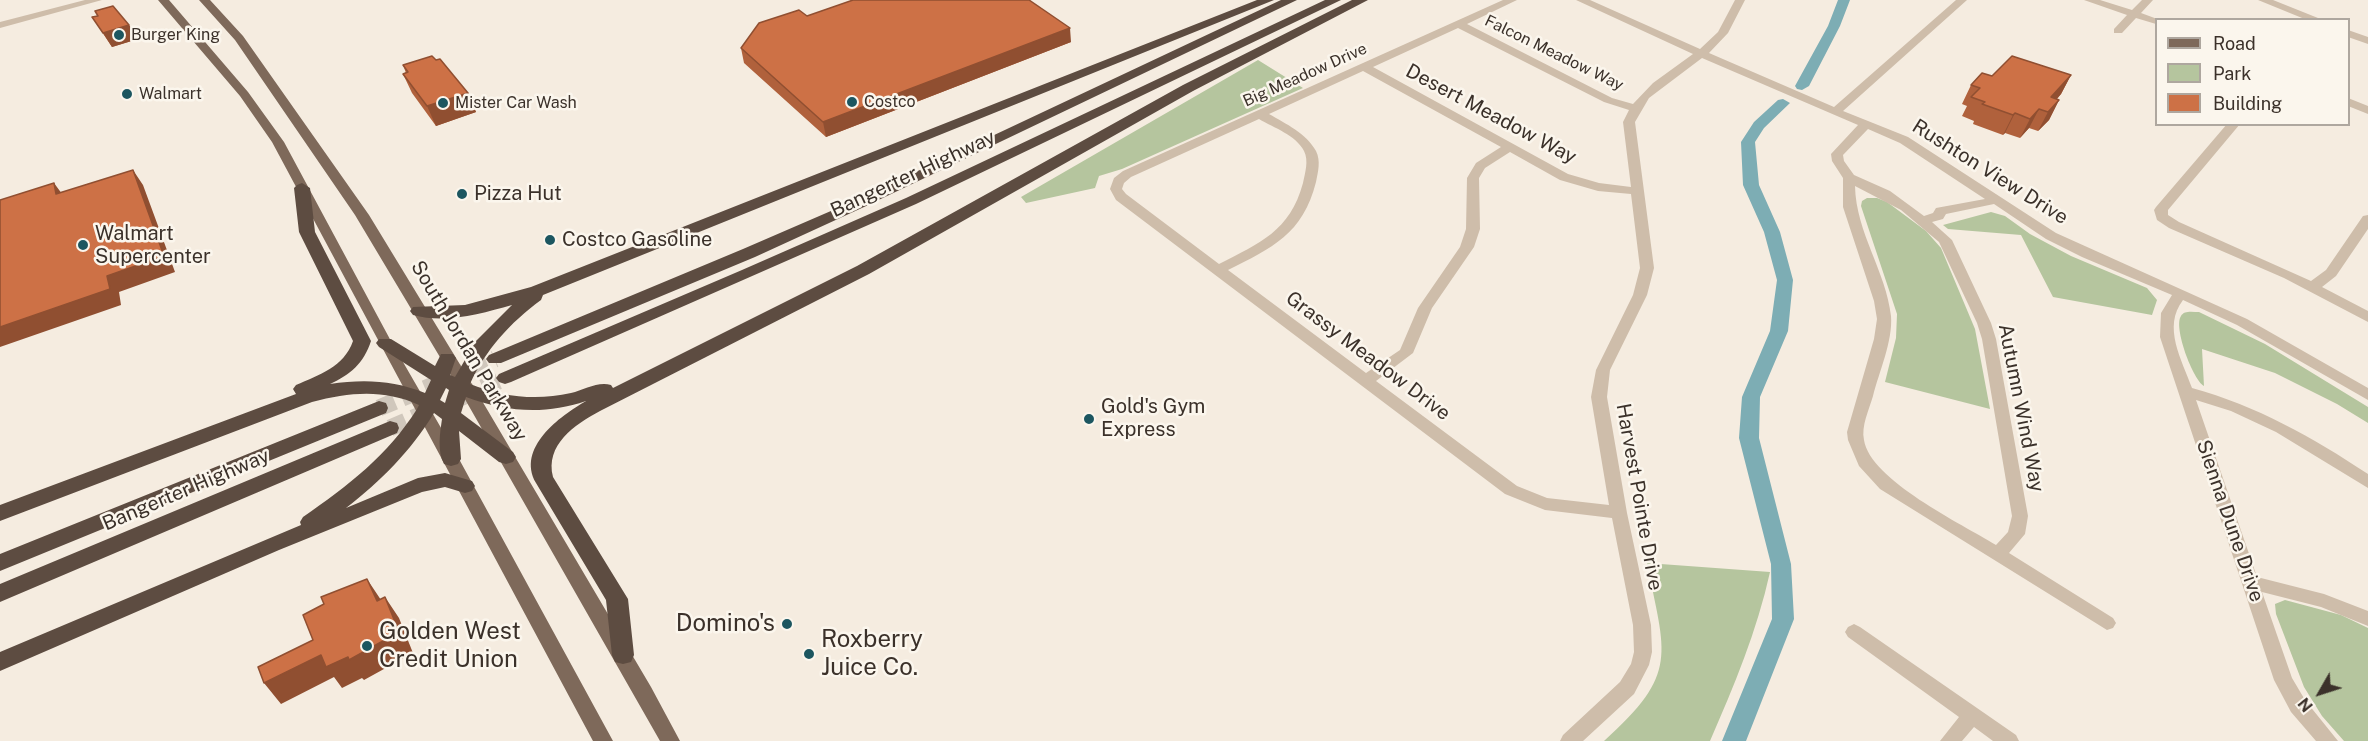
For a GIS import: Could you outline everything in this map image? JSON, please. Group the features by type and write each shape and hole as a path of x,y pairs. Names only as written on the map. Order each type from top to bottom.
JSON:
{"highway":[{"path":"419,311 442,314 465,312 562,282 1268,0"},
{"name":"Bangerter Highway","path":"495,359 870,200 1291,0"},
{"name":"Bangerter Highway","path":"505,378 748,274 910,201 1335,0"},
{"path":"622,655 616,598 543,478 540,463 549,442 576,417 710,345 863,270 1188,88 1362,0"},
{"path":"197,437 329,377 353,360 360,349 362,337 307,232 302,188"},
{"path":"452,459 449,444 451,417 473,360 496,330 520,307 562,282"},
{"path":"385,343 440,379 518,404 568,401 607,389 710,345"},
{"path":"272,544 308,523 370,479 399,451 423,403 440,379 447,358"},
{"path":"0,513 302,399 344,389 383,387 423,403 451,417 506,457"},
{"name":"Bangerter Highway","path":"0,563 379,408"},
{"name":"Bangerter Highway","path":"0,593 390,428"},
{"path":"0,662 272,544 427,482 445,480 465,486"}],"main road":[{"path":"163,0 261,116 286,155 385,343 423,403 465,486 603,741"},
{"name":"South Jordan Parkway","path":"204,0 239,38 362,214 622,655 670,741"}],"street":[{"path":"0,17 68,0"},
{"path":"0,25 98,0"},
{"name":"Big Meadow Drive","path":"1116,185 1126,174 1512,0"},
{"name":"Rushton View Drive","path":"1581,0 1700,54 1867,123 1921,149 2068,245 2181,293 2272,338 2368,395"},
{"path":"1635,108 1645,96 1720,37 1740,0"},
{"path":"1836,111 1962,0"},
{"path":"2089,0 2155,20"},
{"path":"2118,31 2148,0"},
{"path":"2263,0 2312,18"},
{"name":"Falcon Meadow Way","path":"1458,24 1608,100 1635,108"},
{"path":"2350,33 2368,41"},
{"name":"Desert Meadow Way","path":"1364,67 1574,181 1609,189 1637,191"},
{"path":"2350,101 2368,110"},
{"name":"Harvest Pointe Drive","path":"1570,741 1627,688 1637,671 1643,652 1642,626 1600,412 1600,383 1608,358 1640,295 1646,277 1647,258 1628,127 1635,108"},
{"path":"1218,270 1263,247 1283,233 1298,217 1306,200 1313,162 1311,150 1301,140 1260,114"},
{"path":"1867,123 1837,154 1838,161 1849,178 1850,207 1881,301 1884,320 1881,339 1856,426 1855,438 1858,448 1871,471 1886,485 2107,623"},
{"path":"2232,126 2161,210 2162,217 2174,225 2313,286 2368,317"},
{"path":"1366,381 1406,353 1425,308 1471,238 1474,174 1479,166 1509,147"},
{"name":"Autumn Wind Way","path":"1849,178 1931,218 1950,248 1989,339 2020,516 2016,534 1998,555"},
{"name":"Grassy Meadow Drive","path":"1116,185 1121,197 1503,484 1520,495 1545,504 1619,513"},
{"path":"1931,218 1949,218 1996,200"},
{"path":"2313,286 2331,273 2368,219"},
{"name":"Sienna Dune Drive","path":"2181,293 2167,314 2165,328 2283,680 2298,706 2328,741"},
{"path":"2186,392 2215,399 2261,416 2289,430 2368,482"},
{"path":"2250,582 2324,601 2368,619"},
{"path":"1854,632 2009,741"},
{"path":"1950,741 1973,715"}],"green space":[{"path":"1258,60 1303,88 1122,169 1099,176 1095,188 1026,203 1021,197"},
{"path":"1867,198 1877,198 1887,202 1926,231 1941,248 1975,329 1990,409 1885,382 1896,338 1897,314 1861,206 1862,201"},
{"path":"1991,212 2005,216 2030,234 2071,256 2147,288 2157,300 2152,315 2053,297 2021,235 1948,229 1943,225"},
{"path":"2199,312 2265,344 2368,407 2368,423 2337,404 2275,373 2202,349 2204,386 2195,374 2185,353 2179,322 2184,313"},
{"path":"1647,563 1770,572 1752,637 1710,741 1604,741 1628,718 1645,697 1656,679 1661,661 1659,620"},
{"path":"2285,600 2341,615 2368,628 2368,741 2344,741 2322,716 2304,687 2276,614 2275,604"}],"building":[{"name":"Costco","path":"853,0 1029,0 1070,28 823,122 741,48 759,23 799,10 807,16"},
{"path":"113,6 129,25 103,33 92,17 98,16 95,11"},
{"path":"432,56 436,60 440,59 468,93 427,106 403,74 408,72 403,65"},
{"path":"2012,56 2071,75 2051,97 2059,100 2048,112 2039,109 2030,119 1982,104 1985,102 1971,97 1980,88 1971,85 1982,73 1992,76"},
{"name":"Walmart Supercenter","path":"133,170 164,256 107,276 110,289 0,327 0,200 54,183 56,194"},
{"path":"367,579 377,601 385,597 399,632 349,660 348,657 326,667 321,655 264,683 258,667 313,640 303,615 324,604 321,597"}],"waterway":[{"path":"1802,86 1834,26 1844,0"},
{"path":"1734,741 1783,619 1781,564 1749,438 1751,397 1779,331 1785,280 1772,232 1751,185 1748,142 1759,125 1783,103"}],"tunnel":[{"path":"379,408 495,359"},
{"path":"460,398 505,378"},
{"path":"390,428 432,410"}],"place":[{"name":"Burger King","path":"119,35"},
{"name":"Walmart","path":"127,94"},
{"name":"Costco","path":"852,102"},
{"name":"Mister Car Wash","path":"443,103"},
{"name":"Pizza Hut","path":"462,194"},
{"name":"Costco Gasoline","path":"550,240"},
{"name":"Walmart Supercenter","path":"83,245"},
{"name":"Gold's Gym Express","path":"1089,419"},
{"name":"Domino's","path":"787,624"},
{"name":"Golden West Credit Union","path":"367,646"},
{"name":"Roxberry Juice Co.","path":"809,654"}]}
